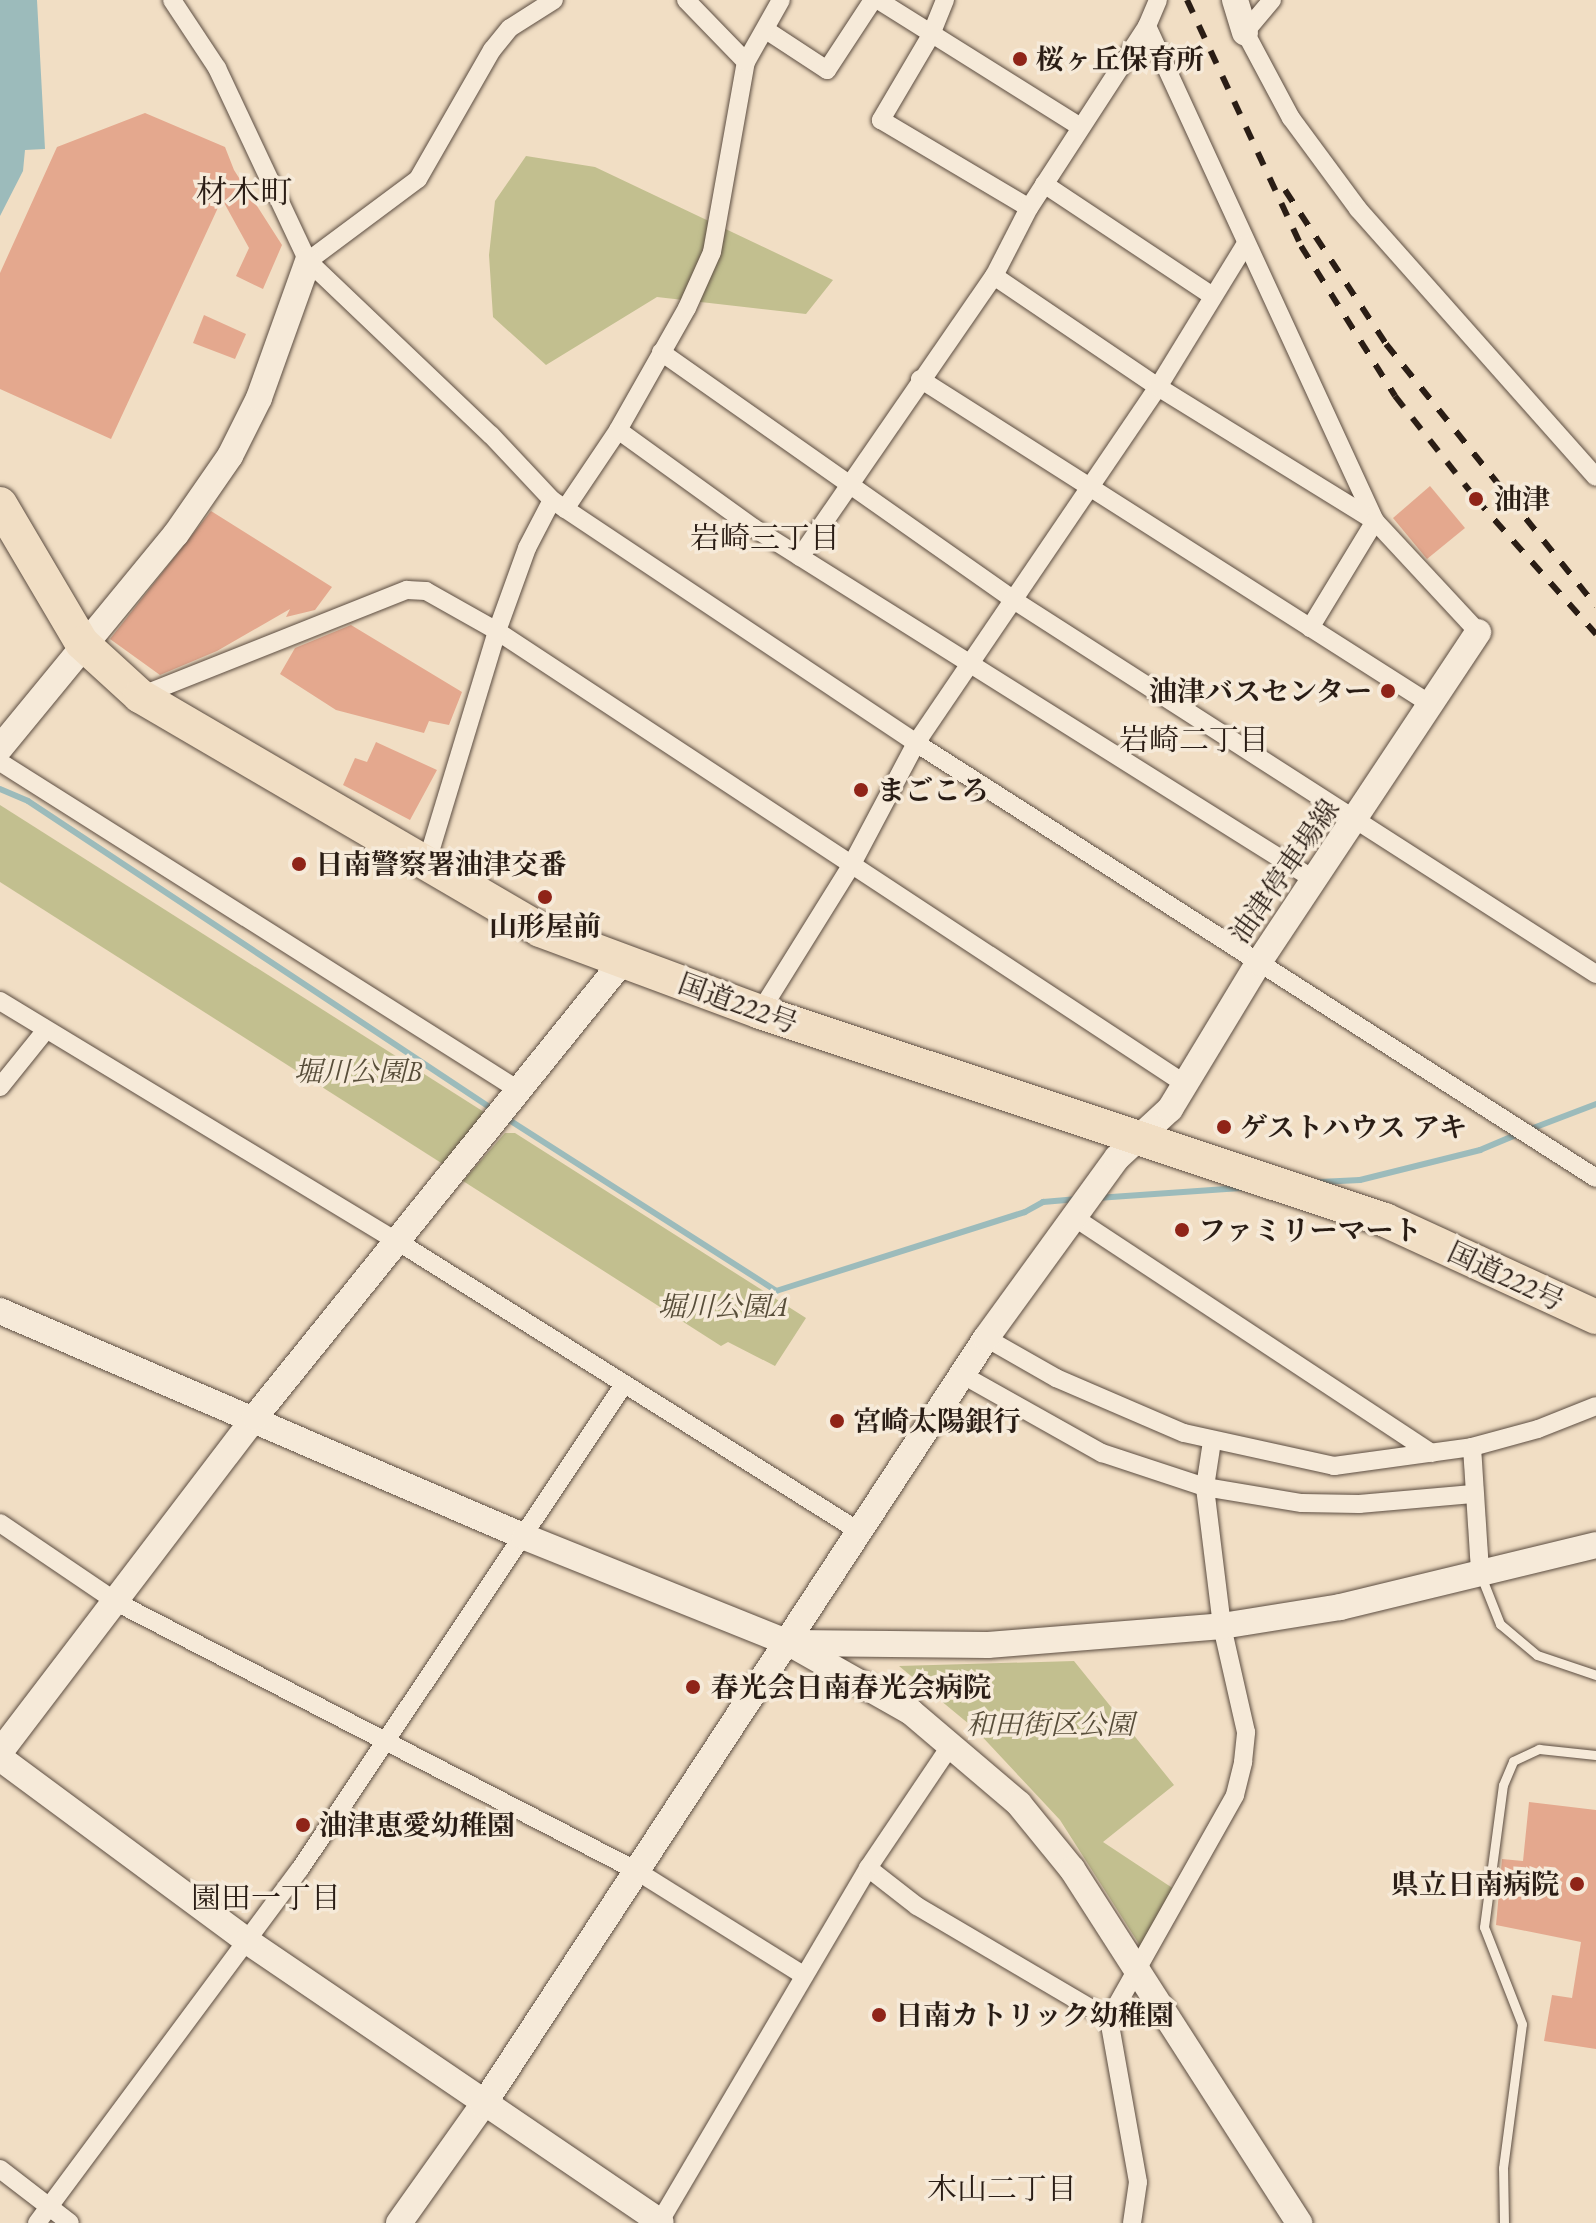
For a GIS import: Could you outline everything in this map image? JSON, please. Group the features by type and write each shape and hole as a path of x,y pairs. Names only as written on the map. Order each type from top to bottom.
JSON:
{"highway":[{"name":"国道222号","path":"0,504 82,643 140,696 540,930 760,1012 1385,1220 1596,1317"}],"street":[{"path":"172,0 217,68 308,261 491,435 558,505 916,743 1596,1178"},
{"path":"0,748 82,643 176,534 230,456 259,398 308,261 418,179 492,50 510,28 554,0"},
{"path":"686,0 746,62"},
{"path":"426,865 497,631 527,548 618,430 712,252 746,62 781,0"},
{"path":"766,30 827,70 875,0 1079,126"},
{"path":"945,0 931,35 881,120 1029,208"},
{"path":"800,557 994,276 1029,208 1079,126 1147,26 1158,0"},
{"path":"1235,0 1245,32 1291,118 1358,209 1596,477"},
{"path":"1245,32 1272,0"},
{"path":"1147,26 1245,245 1308,371 1375,521"},
{"path":"1044,184 1211,295"},
{"path":"760,1012 852,864 916,743 1087,487 1158,387 1211,295 1245,245"},
{"path":"994,276 1158,387 1375,521 1478,632"},
{"path":"661,352 1012,599 1596,974"},
{"path":"920,379 1432,705"},
{"path":"618,430 800,557 1313,879"},
{"path":"1310,628 1375,521"},
{"path":"140,696 407,590 426,591 497,631 1185,1084"},
{"name":"油津停車場線","path":"399,2223 483,2105 635,1870 789,1643 857,1530 961,1374 1117,1158 1170,1109 1259,962 1313,879 1357,821 1478,632"},
{"path":"0,762 515,1097"},
{"path":"622,962 474,1151 255,1417 118,1603 0,1755 247,1941 660,2223 868,1868 951,1745"},
{"path":"0,1001 397,1241 623,1386 857,1530"},
{"path":"0,1087 46,1030"},
{"path":"1075,1218 1431,1453"},
{"path":"0,1311 255,1417 525,1537 789,1643 911,1712 1019,1804 1072,1869 1299,2223"},
{"path":"986,1338 1126,1410 1212,1441 1334,1466 1472,1447 1538,1429 1596,1406"},
{"path":"961,1374 1102,1453 1205,1487 1302,1503 1359,1504 1473,1494"},
{"path":"37,2223 247,1941 525,1537 623,1386"},
{"path":"1132,2223 1138,2182 1109,2019 1235,1795 1246,1732 1222,1626 1205,1487 1212,1441"},
{"path":"1472,1447 1480,1572"},
{"path":"0,1523 118,1603 381,1743 635,1870 803,1975"},
{"path":"789,1643 988,1645 1222,1626 1340,1607 1596,1545"},
{"path":"868,1868 917,1906 1109,2019"},
{"path":"0,2169 70,2223"}],"lane":[{"path":"1480,1572 1500,1624 1537,1655 1596,1675"},
{"path":"1504,2223 1503,2168 1522,2024 1484,1927 1503,1785 1513,1761 1539,1749 1596,1755"}],"green space":[{"path":"526,156 595,167 833,280 806,314 657,297 546,365 493,317 489,255 495,201"},
{"name":"堀川公園B","path":"0,805 484,1112 446,1166 0,882"},
{"name":"堀川公園A","path":"505,1133 515,1133 806,1318 775,1366 728,1342 721,1346 463,1181"},
{"name":"和田街区公園","path":"1074,1661 1174,1785 1103,1842 1180,1893 1146,1955 1060,1820 975,1729 899,1666"}],"water":[{"path":"0,0 37,0 45,149 25,150 23,171 0,216"}],"building":[{"path":"145,113 225,147 234,170 282,245 263,289 236,276 249,248 222,199 111,439 0,389 0,273 57,147"},
{"path":"204,315 246,334 235,359 193,343"},
{"path":"1430,486 1465,528 1427,559 1393,518"},
{"path":"211,511 332,587 315,610 286,617 290,609 217,651 160,675 110,639"},
{"path":"351,625 462,692 449,725 429,721 424,733 336,710 280,674 295,648"},
{"path":"376,742 437,770 410,820 343,785 355,758 367,762"},
{"path":"1529,1802 1596,1810 1596,2049 1544,2041 1552,1995 1572,1998 1581,1942 1496,1925 1502,1859 1523,1861"}],"waterway":[{"path":"0,789 28,801 494,1110"},
{"path":"1528,1130 1596,1104"},
{"path":"506,1118 776,1291 1025,1212 1043,1202 1078,1199"},
{"path":"1320,1182 1360,1180 1480,1150 1518,1134"},
{"path":"1097,1198 1241,1188"}],"railway":[{"path":"1187,0 1301,246 1395,396 1476,499 1596,634"},
{"path":"1285,190 1386,344 1596,606"}],"place":[{"name":"桜ヶ丘保育所","path":"1020,59"},
{"name":"油津","path":"1476,499"},
{"name":"油津バスセンター","path":"1388,691"},
{"name":"まごころ","path":"861,790"},
{"name":"日南警察署油津交番","path":"299,864"},
{"name":"山形屋前","path":"545,897"},
{"name":"ゲストハウス アキ","path":"1224,1127"},
{"name":"ファミリーマート","path":"1182,1230"},
{"name":"宮崎太陽銀行","path":"837,1421"},
{"name":"春光会日南春光会病院","path":"693,1687"},
{"name":"油津恵愛幼稚園","path":"303,1825"},
{"name":"県立日南病院","path":"1577,1884"},
{"name":"日南カトリック幼稚園","path":"879,2015"}],"district":[{"name":"材木町","path":"244,192"},
{"name":"岩崎三丁目","path":"765,538"},
{"name":"岩崎二丁目","path":"1194,740"},
{"name":"園田一丁目","path":"266,1898"},
{"name":"木山二丁目","path":"1002,2189"}]}
